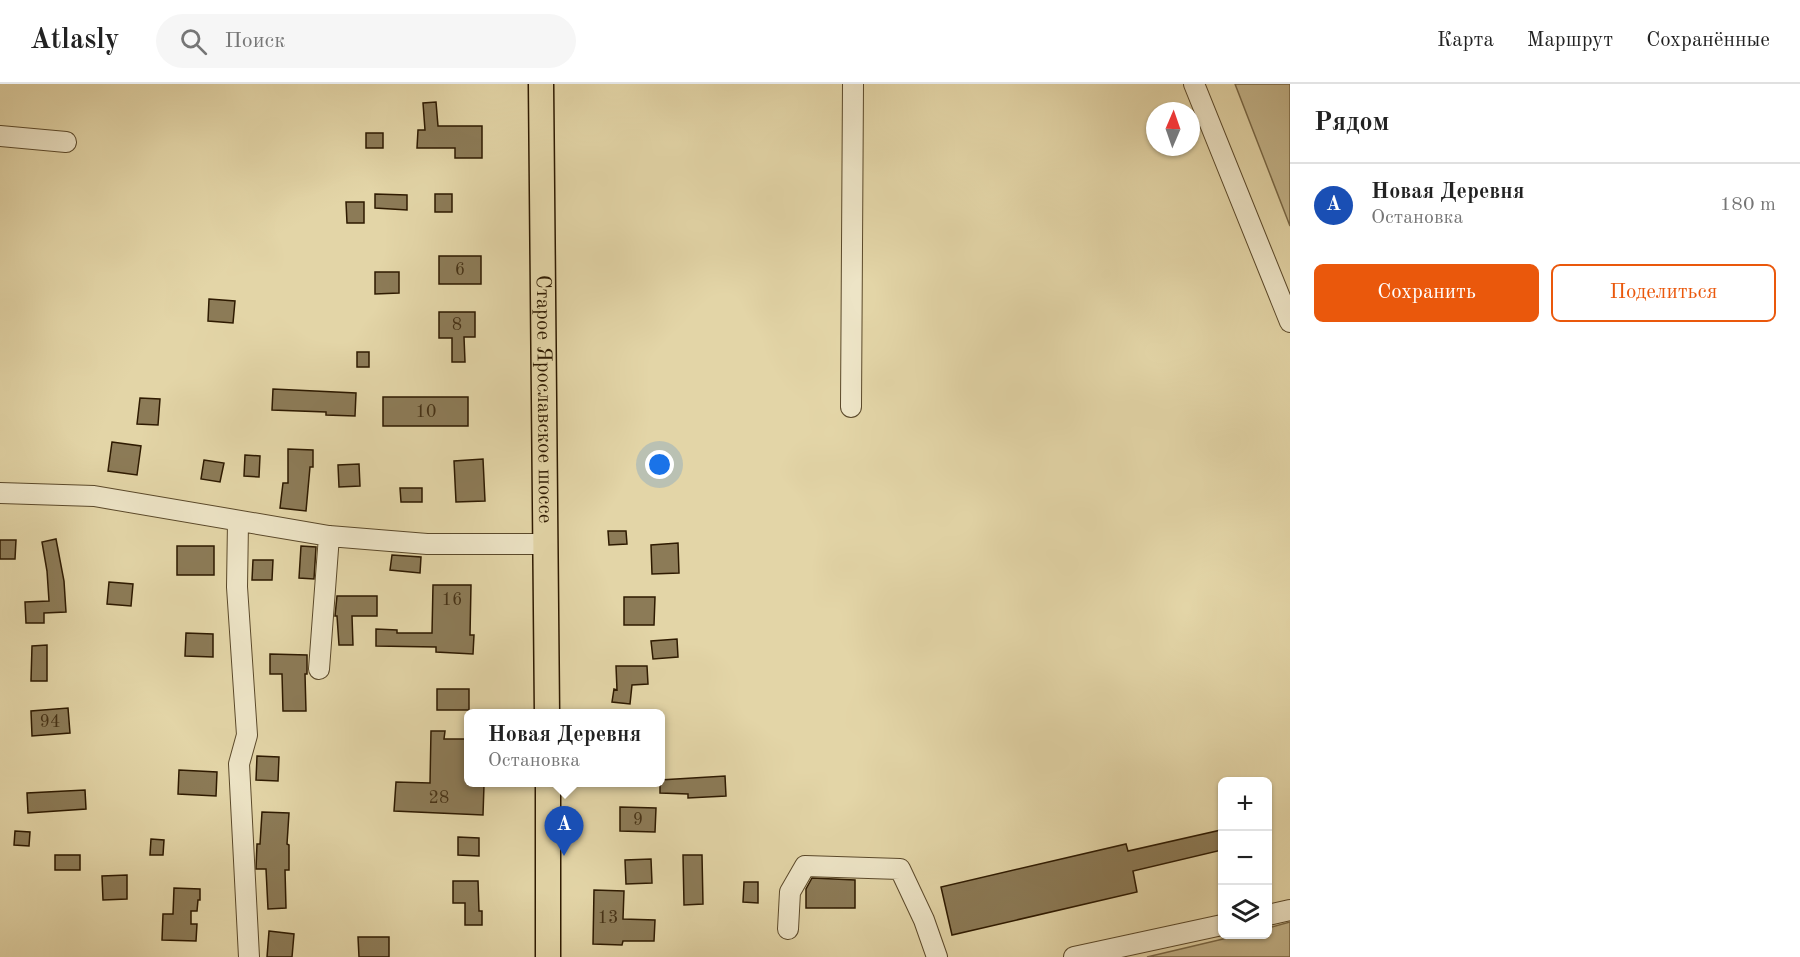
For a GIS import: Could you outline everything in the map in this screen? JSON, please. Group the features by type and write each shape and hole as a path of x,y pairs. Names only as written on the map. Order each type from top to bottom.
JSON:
{"main road":[{"name":"Старое Ярославское шоссе","path":"541,84 547,709"},
{"path":"548,787 548,957"}],"lane":[{"path":"851,407 853,84"},
{"path":"1194,84 1290,322"},
{"path":"0,136 66,142"},
{"path":"0,493 94,496 329,536 427,544 545,544"},
{"path":"238,522 237,587 247,735 238,764 249,957"},
{"path":"319,669 329,536"},
{"path":"788,929 790,892 805,866 900,869 924,920 937,957"},
{"path":"1272,914 1290,910"},
{"path":"1074,957 1218,926"}],"shaded area":[{"path":"1235,84 1290,84 1290,226"},
{"path":"1290,922 1290,957 1147,957 1223,939 1272,939 1272,927"}],"building":[{"path":"436,102 438,126 482,126 482,158 455,158 455,148 417,148 418,130 425,130 423,103"},
{"path":"366,133 383,133 383,148 366,148"},
{"path":"375,194 407,195 407,210 375,208"},
{"path":"435,194 452,194 452,212 435,212"},
{"path":"346,202 364,202 364,223 347,223"},
{"path":"439,256 481,256 481,284 439,284"},
{"path":"375,272 399,272 399,293 375,294"},
{"path":"209,299 235,301 233,323 208,321"},
{"path":"439,312 475,312 475,337 464,337 465,362 452,362 452,338 439,338"},
{"path":"357,352 369,352 369,367 357,367"},
{"path":"273,389 356,393 355,416 326,415 326,412 272,410"},
{"path":"383,397 468,397 468,426 383,426"},
{"path":"140,398 160,399 158,425 137,424"},
{"path":"112,442 141,446 137,475 108,471"},
{"path":"288,449 313,450 313,467 310,467 306,511 280,508 283,483 288,483"},
{"path":"245,455 260,456 259,477 244,476"},
{"path":"483,459 485,501 456,502 454,461"},
{"path":"204,460 224,463 220,482 201,479"},
{"path":"359,464 360,486 339,487 338,465"},
{"path":"400,488 422,488 422,502 401,502"},
{"path":"608,531 626,531 627,544 609,545"},
{"path":"56,539 64,581 66,612 44,613 44,623 26,623 25,602 49,601 42,542"},
{"path":"0,540 16,540 15,559 0,559"},
{"path":"678,543 679,573 652,574 651,545"},
{"path":"177,546 214,546 214,575 177,575"},
{"path":"301,546 316,547 314,579 299,578"},
{"path":"392,555 421,557 420,573 390,570"},
{"path":"253,560 273,560 272,580 252,580"},
{"path":"109,582 133,584 131,606 107,604"},
{"path":"433,585 471,585 470,635 474,635 473,654 436,652 436,647 376,646 376,629 397,630 397,633 432,633"},
{"path":"337,596 377,596 377,616 352,616 353,645 339,645 337,616 335,616"},
{"path":"624,597 655,597 654,625 624,625"},
{"path":"186,633 213,634 213,657 185,656"},
{"path":"677,639 678,657 653,659 651,641"},
{"path":"47,645 47,681 31,681 32,646"},
{"path":"270,654 307,655 306,711 283,711 282,674 270,674"},
{"path":"616,666 647,666 648,684 632,685 630,704 612,702 614,689 617,690"},
{"path":"437,689 469,689 469,709 437,710"},
{"path":"68,708 70,733 32,736 31,711"},
{"path":"431,731 445,731 444,739 464,739 464,787 484,787 483,815 394,811 396,782 430,783"},
{"path":"257,756 279,757 278,781 256,780"},
{"path":"179,770 217,772 216,796 178,794"},
{"path":"725,776 726,796 688,798 688,794 660,793 660,787 665,787 665,780"},
{"path":"85,790 86,809 28,813 27,793"},
{"path":"620,807 656,808 655,832 620,831"},
{"path":"262,812 289,813 287,844 289,845 289,870 285,870 286,908 268,909 266,869 256,869"},
{"path":"15,831 30,832 29,846 14,845"},
{"path":"1218,831 1218,851 1133,871 1137,892 952,935 941,887 1126,844 1128,851"},
{"path":"458,837 479,838 479,856 458,855"},
{"path":"151,839 164,840 163,855 150,855"},
{"path":"55,855 80,855 80,870 55,870"},
{"path":"683,855 702,855 703,904 684,905"},
{"path":"651,859 652,883 626,884 625,860"},
{"path":"127,875 127,899 103,900 102,876"},
{"path":"812,878 855,880 855,908 806,908 806,889"},
{"path":"453,881 478,881 482,925 465,925 465,903 453,903"},
{"path":"744,882 758,882 758,903 743,902"},
{"path":"174,888 200,889 197,911 191,911 191,924 197,924 196,941 162,940 163,914 173,914"},
{"path":"594,890 624,891 623,919 655,920 654,941 623,941 622,945 593,944"},
{"path":"269,931 294,934 292,957 267,957"},
{"path":"358,937 389,937 389,957 359,957"}],"place":[{"name":"Новая Деревня","path":"564,856"}]}
